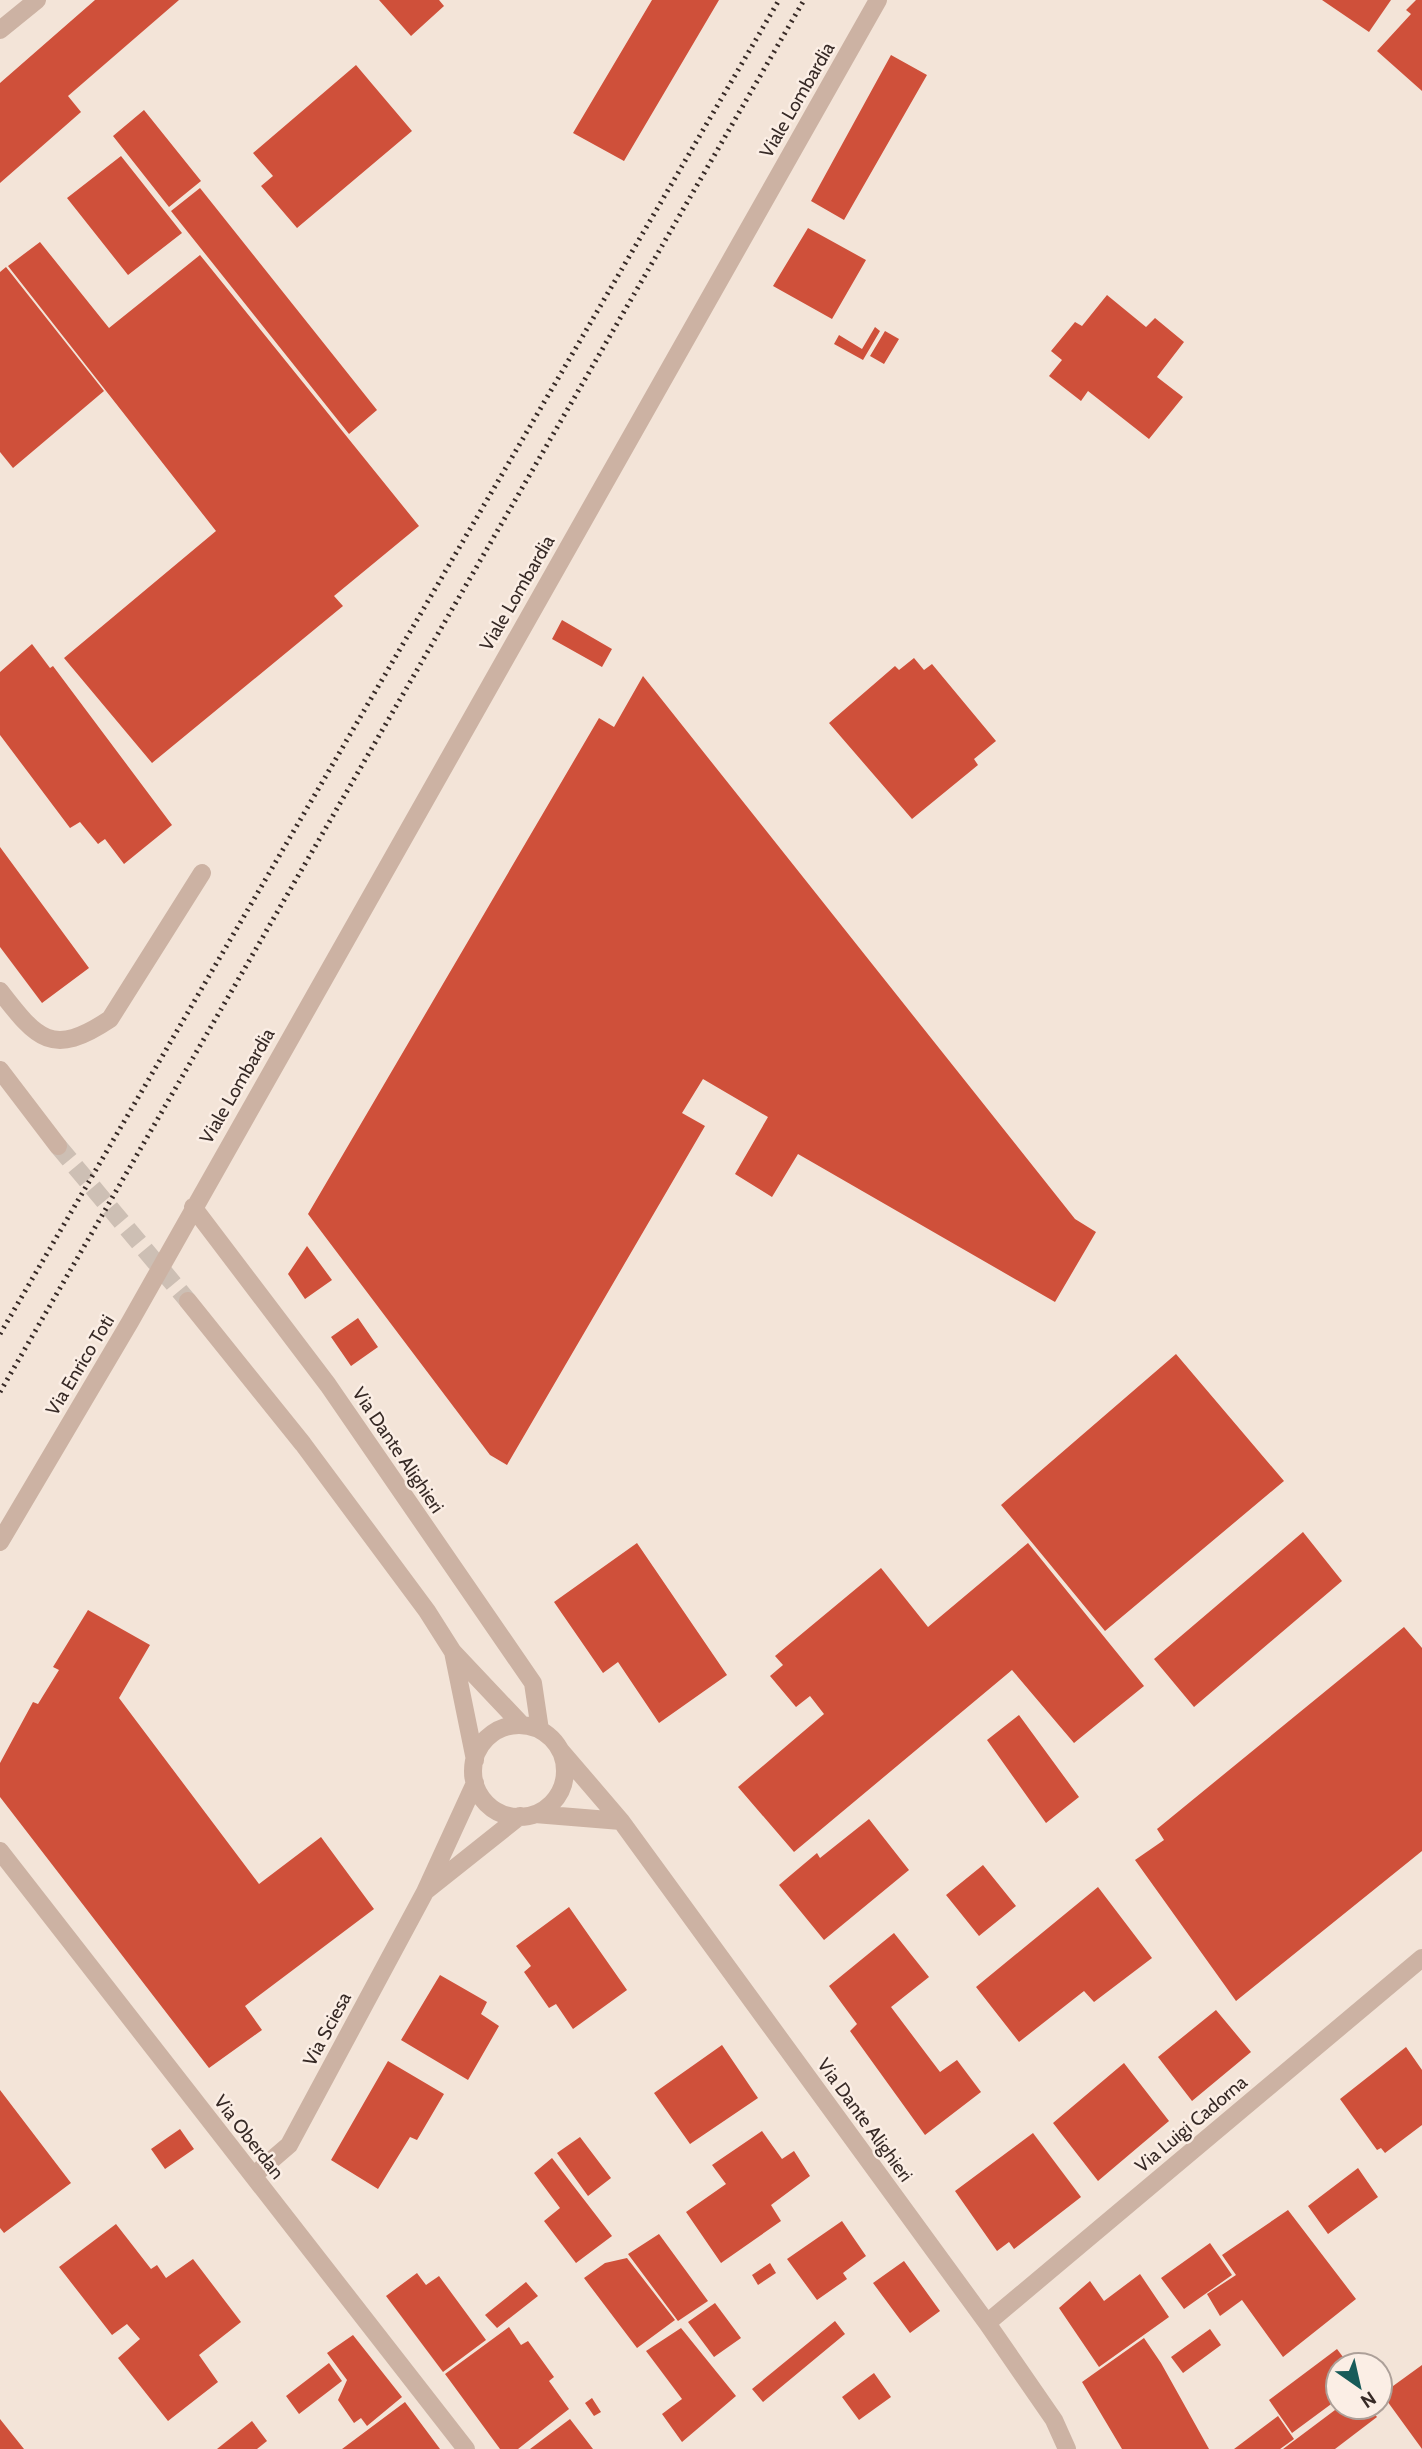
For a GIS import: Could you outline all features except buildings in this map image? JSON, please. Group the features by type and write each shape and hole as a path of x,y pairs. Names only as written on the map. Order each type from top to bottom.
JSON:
{"street":[{"path":"0,30 37,0"},
{"name":"Viale Lombardia","path":"193,1207 878,0"},
{"path":"0,991 30,1029 50,1039 71,1038 94,1030 110,1018 202,873"},
{"path":"0,1070 58,1146"},
{"name":"Via Enrico Toti","path":"0,1542 130,1322 193,1207"},
{"name":"Via Dante Alighieri","path":"193,1207 328,1385 533,1683 540,1730"},
{"path":"188,1301 303,1444 427,1611 453,1651 522,1725"},
{"path":"453,1651 475,1760 475,1783 481,1796 491,1807 505,1814 621,1821"},
{"path":"475,1760 486,1738 509,1726 522,1725"},
{"name":"Via Dante Alighieri","path":"522,1725 540,1730 552,1739 621,1821 987,2323 1054,2420 1067,2449"},
{"path":"527,1815 558,1795 565,1765 561,1751"},
{"name":"Via Sciesa","path":"253,2176 289,2145 425,1892 475,1783"},
{"name":"Via Sciesa","path":"425,1892 527,1815"},
{"name":"Via Oberdan","path":"0,1851 466,2449"},
{"name":"Via Luigi Cadorna","path":"987,2323 1422,1958"}],"tunnel":[{"path":"58,1146 188,1301"}],"railway":[{"path":"0,1334 779,0"},
{"path":"0,1392 804,0"}]}
